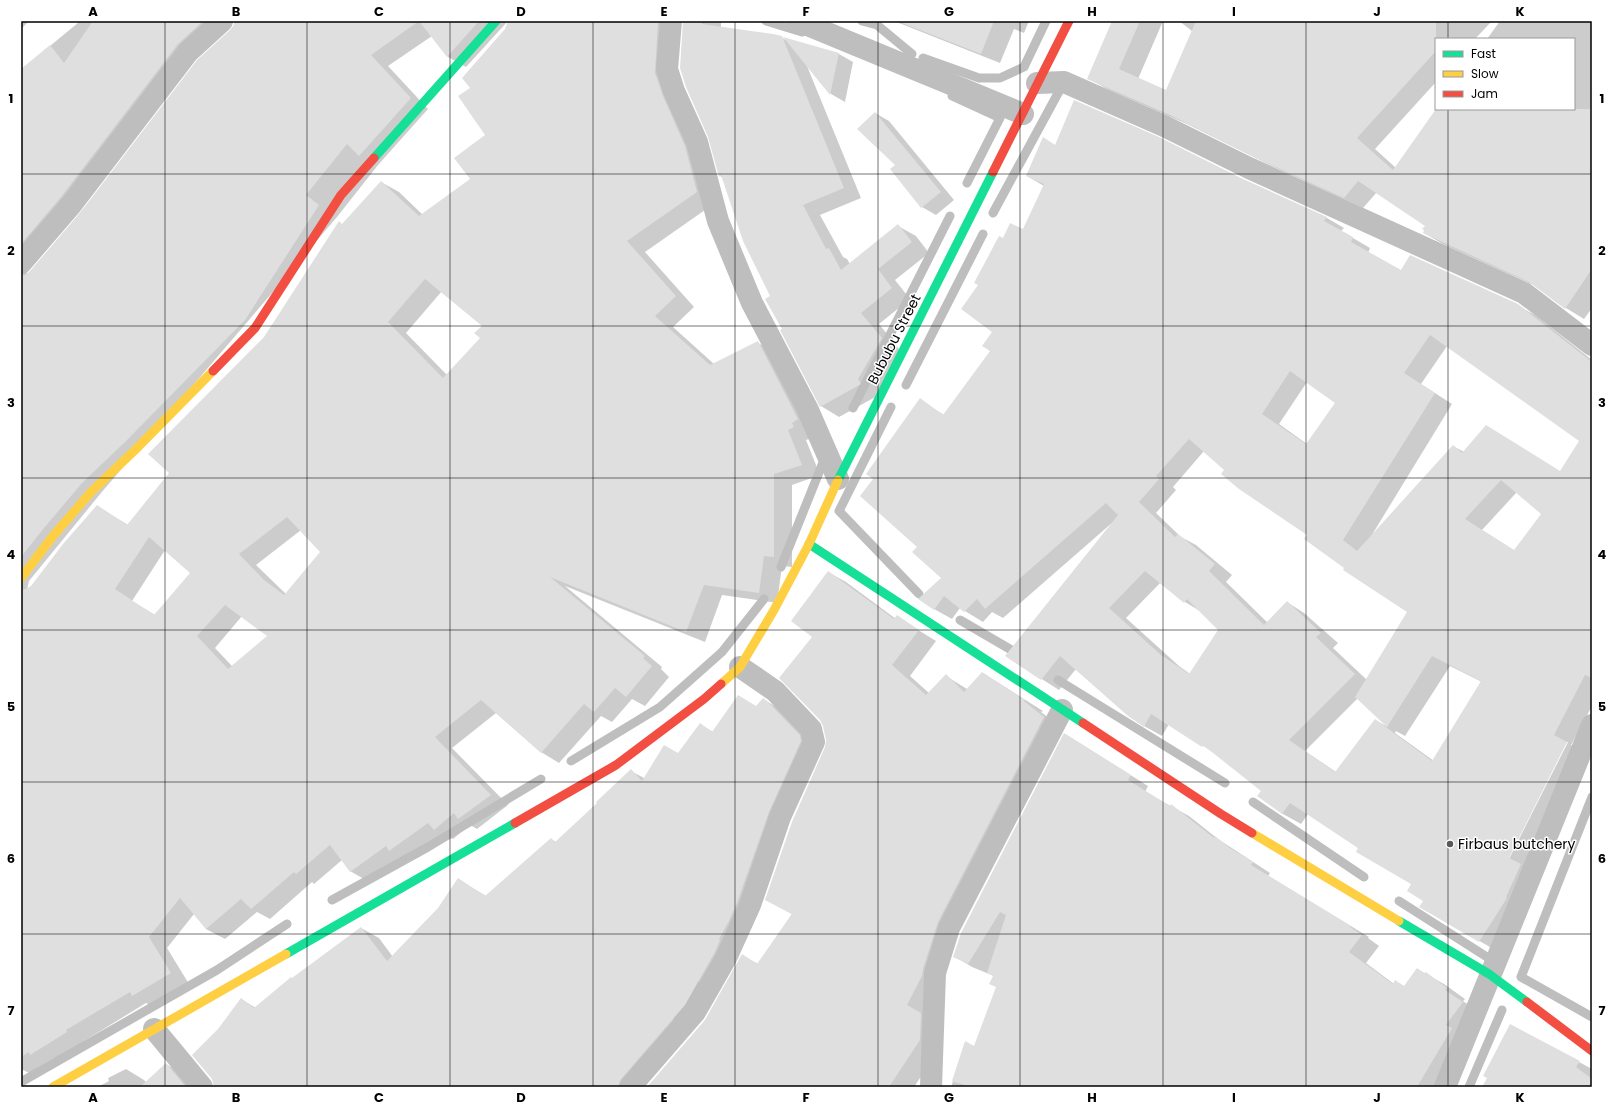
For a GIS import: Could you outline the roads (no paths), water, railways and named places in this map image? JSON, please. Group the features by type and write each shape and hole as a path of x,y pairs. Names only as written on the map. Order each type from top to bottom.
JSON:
{"street":[{"path":"21,263 71,205 188,52 222,21"},
{"path":"21,578 53,536 91,492 134,451 255,328 341,195 496,21"},
{"path":"671,21 667,69 674,91 698,142 718,221 752,303 807,408 838,479"},
{"path":"798,21 1023,114"},
{"name":"Bububu Street","path":"53,1087 616,765 704,699 740,668 774,610 809,544 838,479 1069,21"},
{"path":"1037,83 1064,82 1164,126 1249,168 1524,293 1592,345"},
{"path":"809,544 1221,814 1489,974 1592,1051"},
{"path":"630,1087 695,1012 726,958 750,905 780,817 814,742 811,730 775,691 740,668"},
{"path":"931,1087 935,974 949,928 1062,710"},
{"path":"1444,1087 1592,725"},
{"path":"154,1029 202,1087"}],"waterway":[{"path":"766,21 802,32"},
{"path":"862,21 877,25 912,54"},
{"path":"923,58 979,78 1000,78 1024,67 1046,21"},
{"path":"993,213 1063,84"},
{"path":"952,96 1000,118 967,183"},
{"path":"853,408 950,216"},
{"path":"906,385 983,234"},
{"path":"891,407 839,511 919,594"},
{"path":"781,567 824,460"},
{"path":"571,761 660,707 722,652 764,599"},
{"path":"960,620 1020,655"},
{"path":"1058,680 1225,783"},
{"path":"332,900 428,847 541,779"},
{"path":"1592,797 1521,977 1592,1017"},
{"path":"1253,802 1364,877"},
{"path":"1399,901 1487,957"},
{"path":"21,1082 217,970 287,924"},
{"path":"678,1018 698,986"},
{"path":"1469,1087 1502,1010"}],"place":[{"name":"Firbaus butchery","path":"1450,844"}]}
